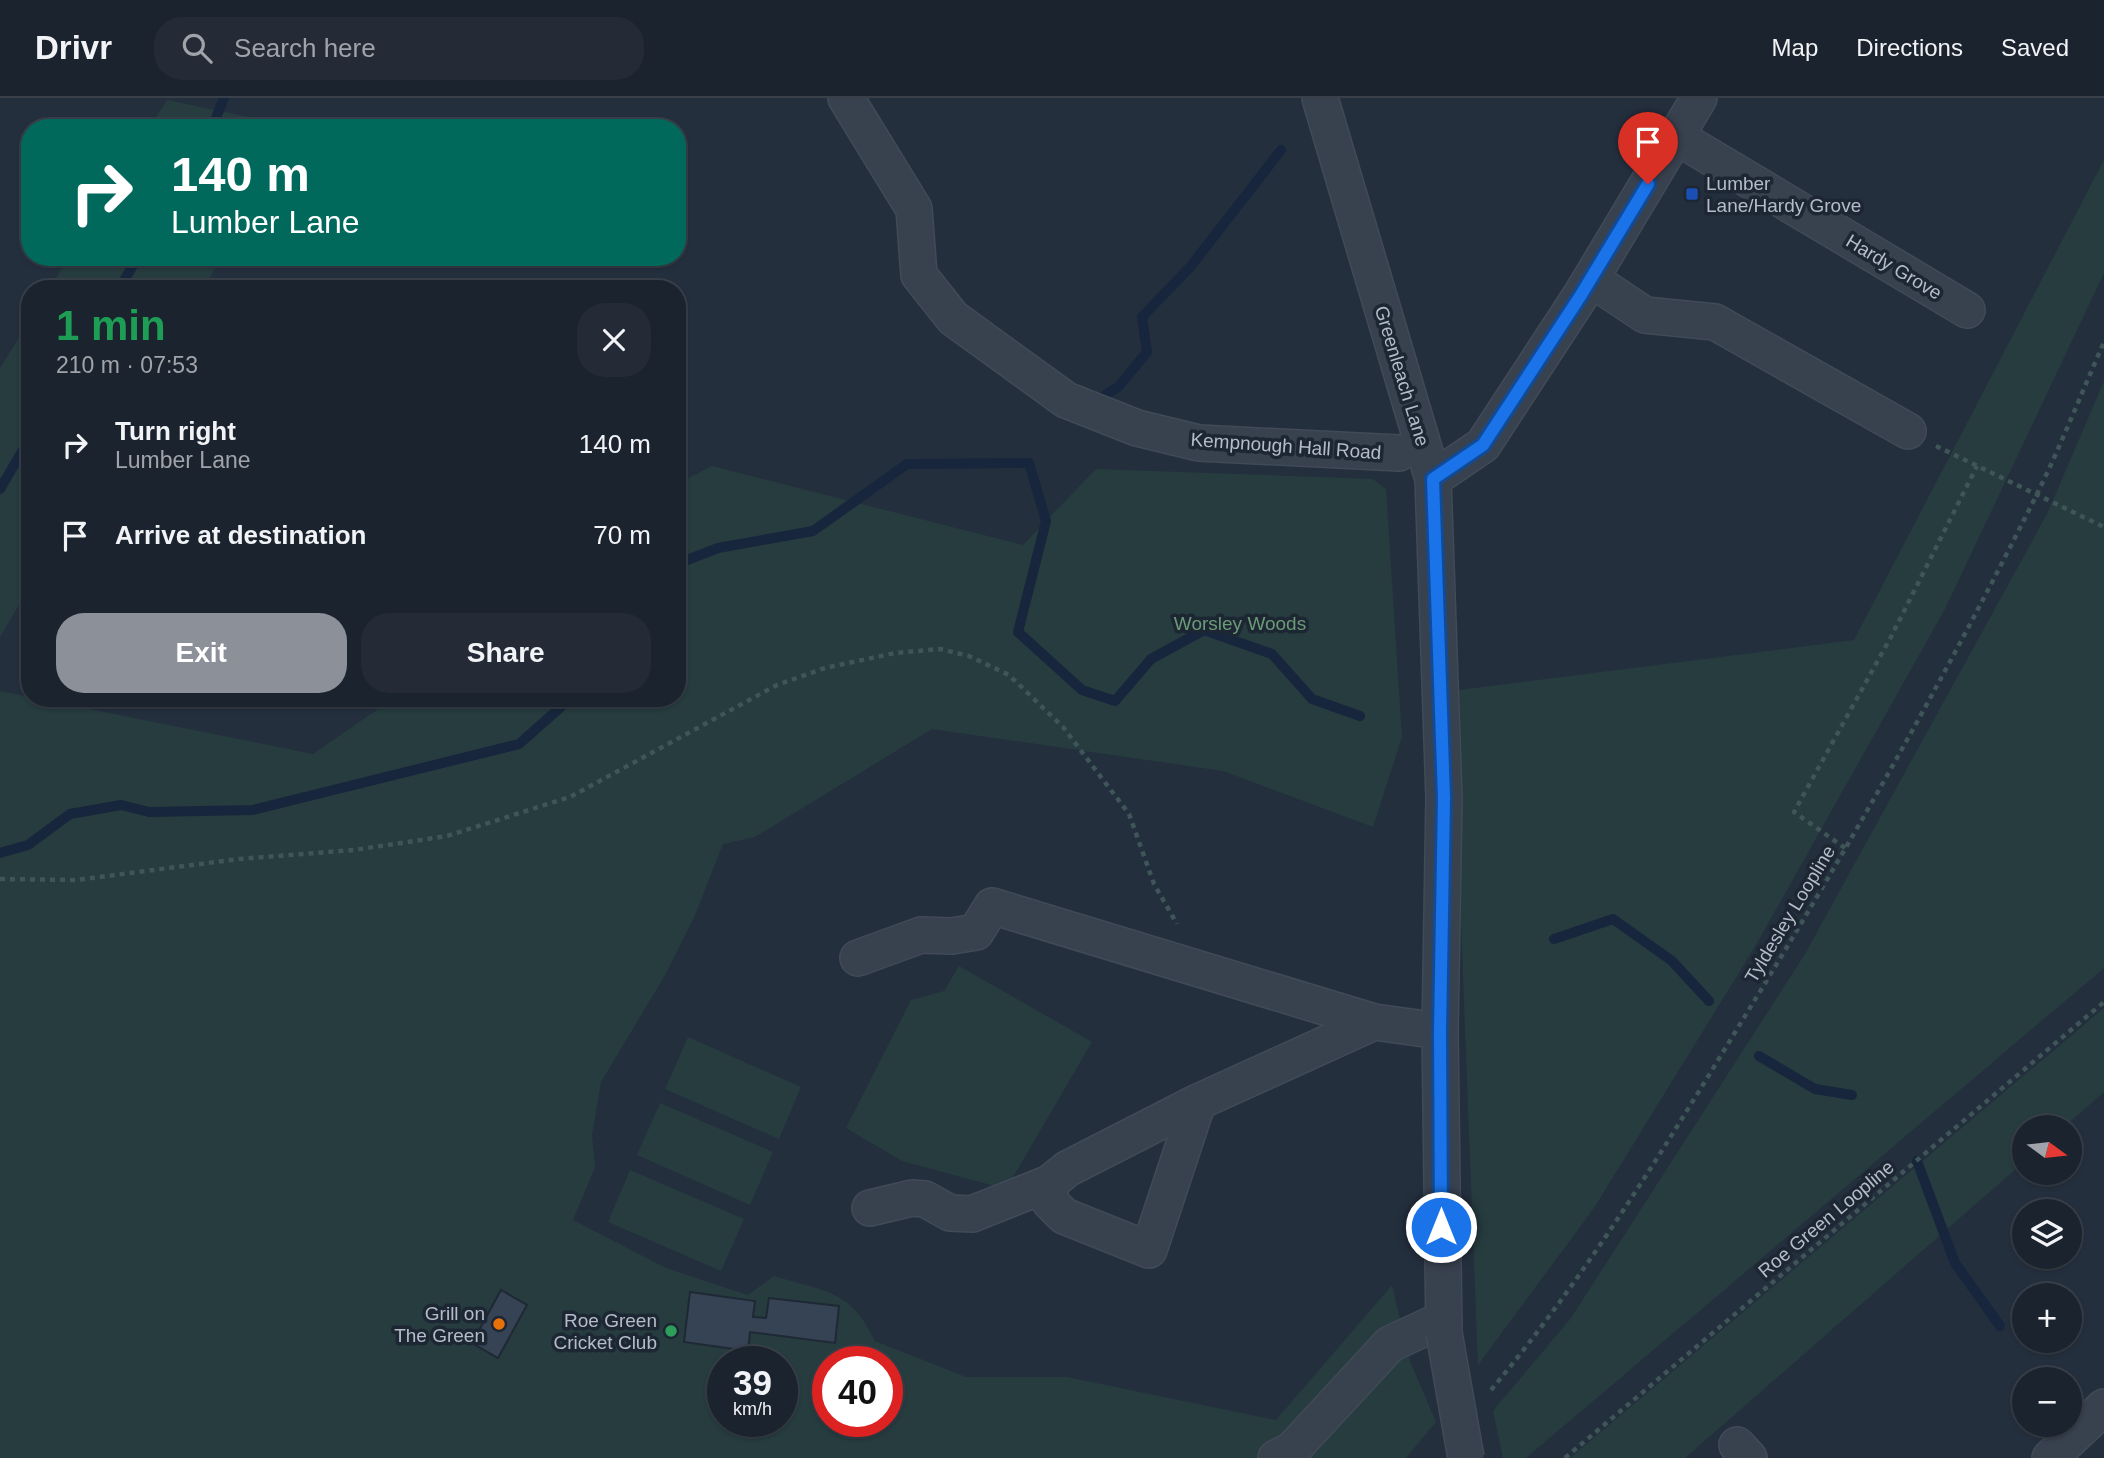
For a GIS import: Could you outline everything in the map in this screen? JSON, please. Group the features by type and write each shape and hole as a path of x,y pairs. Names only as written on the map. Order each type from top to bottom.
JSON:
{"street":[{"name":"Kempnough Hall Road","path":"846,98 915,209 919,275 953,318 1066,400 1137,428 1199,443 1399,453"},
{"name":"Greenleach Lane","path":"1320,98 1433,479 1444,798 1440,1031 1444,1326 1466,1458"},
{"path":"1433,479 1483,445 1591,279 1699,98"},
{"name":"Hardy Grove","path":"1677,136 1968,310"},
{"path":"1591,279 1645,315 1715,322 1908,431"},
{"path":"858,958 921,935 952,936 976,932 992,906 1374,1023 1440,1031"},
{"path":"870,1208 912,1198 925,1199 950,1213 972,1214 1050,1183 1067,1169 1198,1102 1374,1023"},
{"path":"1050,1183 1050,1202 1063,1216 1149,1250 1198,1102"},
{"path":"1276,1458 1292,1450 1390,1344 1444,1326"},
{"path":"2050,1458 2104,1407"}],"path":[{"name":"Tyldesley Loopline","path":"1486,1395 1539,1333 1668,1142 1846,848 1931,701 2036,495 2104,342"},
{"path":"1908,431 2104,527"},
{"path":"1846,848 1794,812 1892,635 1977,466"},
{"path":"0,879 76,880 239,859 354,850 447,836 570,797 777,685 825,668 895,653 940,649 969,656 1009,675 1063,727 1100,772 1129,814 1154,884 1204,972"},
{"name":"Roe Green Loopline","path":"1565,1458 2104,1002"}],"green space":[{"path":"167,100 258,119 155,119"},
{"path":"2104,160 2104,273 1945,609 1756,945 1594,1208 1478,1365 1452,691 1854,640"},
{"path":"63,266 217,266 208,280 55,280"},
{"path":"21,334 21,601 0,637 0,368"},
{"path":"2104,381 2104,968 1526,1458 1503,1458 1493,1411 1571,1318 1805,954 2047,514"},
{"name":"Worsley Woods","path":"712,466 1023,545 1096,469 1373,479 1386,489 1402,737 1373,827 1223,771 932,729 755,837 723,844 695,915 664,977 601,1082 592,1135 595,1167 573,1220 666,1268 748,1295 774,1276 835,1295 856,1311 875,1341 888,1346 812,1346 812,1437 903,1437 903,1352 966,1377 1067,1377 1276,1420 1392,1285 1410,1361 1436,1422 1406,1458 0,1458 0,691 21,695 21,707 79,707 313,754 381,707 686,707 686,479"},
{"path":"959,966 1092,1042 1006,1189 902,1161 846,1128 911,1000 944,991"},
{"path":"2104,1008 2104,1092 2078,1115 2012,1115 2012,1172 1685,1458 1570,1458"},
{"path":"688,1037 801,1087 779,1139 665,1089"},
{"path":"660,1103 773,1152 750,1205 637,1155"},
{"path":"630,1170 744,1219 721,1271 608,1222"}],"building":[{"name":"Grill on The Green","path":"501,1290 527,1305 498,1358 472,1343"},
{"path":"690,1292 755,1301 753,1317 766,1318 769,1298 839,1306 835,1343 750,1332 749,1346 712,1346 684,1342"}],"waterway":[{"path":"216,119 224,98"},
{"path":"1095,402 1118,387 1147,352 1142,317 1191,266 1281,150"},
{"path":"124,280 133,266"},
{"path":"0,489 21,453"},
{"path":"686,560 718,548 813,531 907,464 1029,463 1046,521 1018,632 1082,690 1115,701 1151,659 1204,630 1272,654 1312,699 1360,716"},
{"path":"0,853 28,845 70,814 121,805 149,812 253,810 519,744 561,707"},
{"path":"1554,939 1613,919 1672,961 1709,1001"},
{"path":"1759,1056 1815,1089 1852,1095"},
{"path":"1917,1161 1955,1263 2000,1326"}],"place":[{"name":"Lumber Lane/Hardy Grove","path":"1692,194"},
{"name":"Grill on The Green","path":"499,1324"},
{"name":"Roe Green Cricket Club","path":"671,1331"}],"route":[{"path":"1441,1227 1440,1031 1444,798 1433,479 1483,445 1581,295 1648,184"}]}
